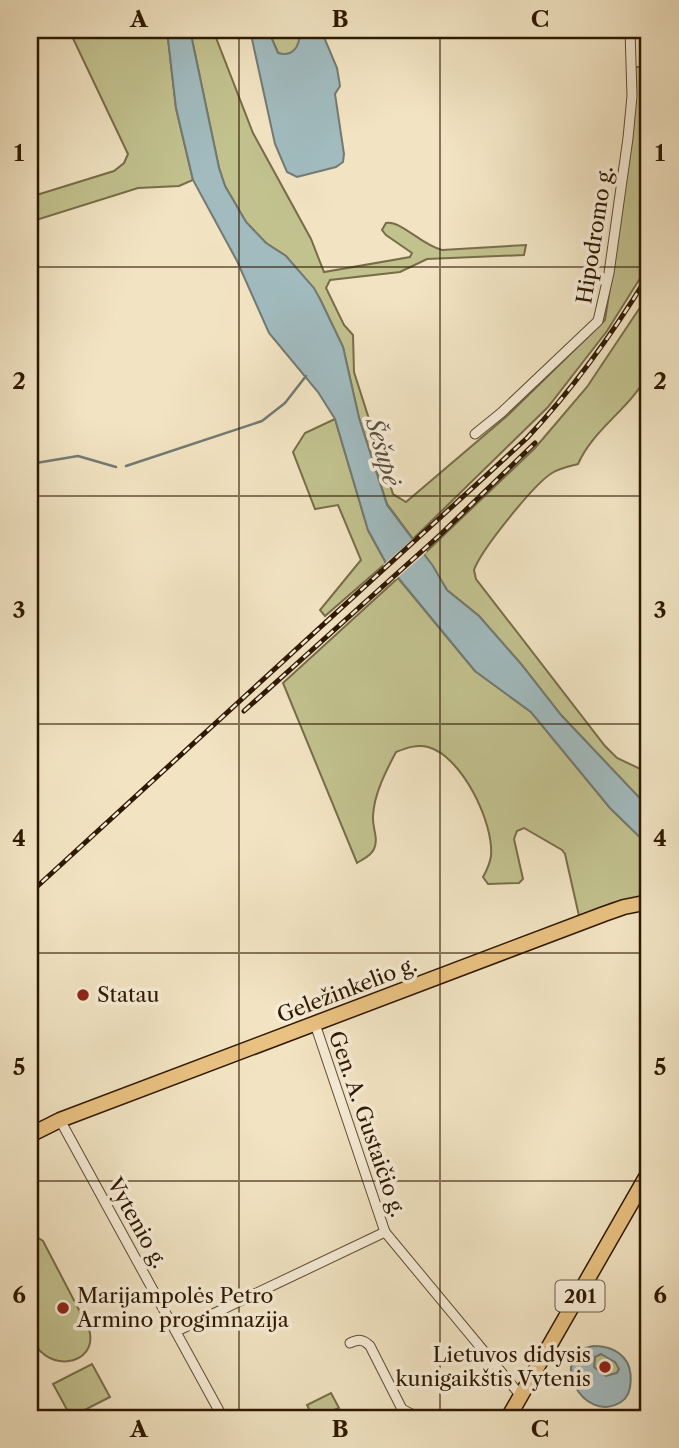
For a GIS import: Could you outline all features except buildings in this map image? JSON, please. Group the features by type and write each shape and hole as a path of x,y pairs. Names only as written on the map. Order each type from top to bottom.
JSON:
{"main road":[{"name":"Geležinkelio g.","path":"30,1135 60,1120 624,906 649,902"},
{"name":"Geležinkelio g.","path":"30,1126 60,1120"},
{"name":"201","path":"508,1418 649,1172"}],"street":[{"name":"Hipodromo g.","path":"475,435 598,321 609,273 628,138 632,96 630,30"},
{"name":"Gen. A. Gustaičio g.","path":"315,1024 385,1232 521,1396"},
{"name":"Vytenio g.","path":"60,1120 223,1418"},
{"path":"177,1331 385,1232"},
{"path":"351,1343 364,1340 370,1346 402,1409 419,1418"}],"green space":[{"path":"69,30 167,30 176,108 193,180 179,186 138,188 30,222 30,197 114,171 124,163 128,154"},
{"path":"190,30 213,30 253,133 311,239 324,272 410,257 412,253 382,230 386,223 398,225 442,250 526,245 524,255 427,259 400,272 330,280 326,288 344,325 353,335 354,372 393,494 406,502 507,416 605,320 618,237 633,67 649,67 649,264 607,331 548,407 413,539 387,504 359,418 343,347 320,299 286,256 266,243 246,222 225,186"},
{"path":"268,30 296,30 299,41 294,52 285,55 278,53"},
{"path":"649,294 651,348 648,374 641,386 593,440 578,464 555,471 521,503 497,533 474,570 476,579 605,746 617,758 649,773 649,808 561,715 479,616 447,590 424,554 535,448 587,387"},
{"path":"335,419 368,530 386,563 325,616 320,610 361,560 338,505 315,509 293,452 305,433"},
{"path":"398,578 475,671 531,712 610,808 649,846 649,896 612,903 579,916 565,854 524,828 517,831 514,839 523,879 519,883 488,884 483,877 491,859 491,842 481,809 464,777 453,763 441,753 424,746 396,752 376,799 373,816 376,841 374,849 357,863 283,683"},
{"path":"30,1233 43,1241 89,1329 90,1342 86,1352 78,1358 56,1360 45,1355 36,1346 30,1332"},
{"path":"598,1354 613,1360 619,1369 617,1373 606,1376 594,1367"},
{"path":"92,1364 110,1397 71,1417 53,1384"},
{"path":"331,1393 339,1408 313,1418 307,1405"}],"water":[{"path":"167,30 190,30 225,186 246,222 266,243 286,256 314,288 343,347 359,418 387,505 433,566 447,590 479,616 561,715 649,808 649,846 610,808 531,712 475,671 386,563 368,530 335,419 318,392 269,333 237,261 193,180 176,108"},
{"path":"250,30 268,30 278,53 287,54 298,43 300,34 296,30 321,30 337,68 340,86 335,94 344,154 343,162 336,167 297,177 287,172 275,144"},
{"path":"594,1346 602,1347 614,1350 624,1358 631,1381 628,1393 621,1402 607,1407 594,1404 583,1397 575,1386 571,1373 572,1361 580,1351","holes":["601,1354 615,1362 619,1369 617,1373 606,1376 594,1367 595,1357"]}],"pier":[{"path":"415,537 427,552 395,580 383,565"}],"waterway":[{"path":"126,466 262,421 285,403 306,376"},
{"path":"30,464 78,456 116,467"}],"railway":[{"path":"30,893 527,438 561,400 592,359 649,274"},
{"path":"244,711 441,534 535,443"}],"place":[{"name":"Statau","path":"83,995"},
{"name":"Marijampolės Petro Armino progimnazija","path":"63,1308"},
{"name":"Lietuvos didysis kunigaikštis Vytenis","path":"605,1367"}],"water label":[{"name":"Šešupė","path":"383,452"}]}
